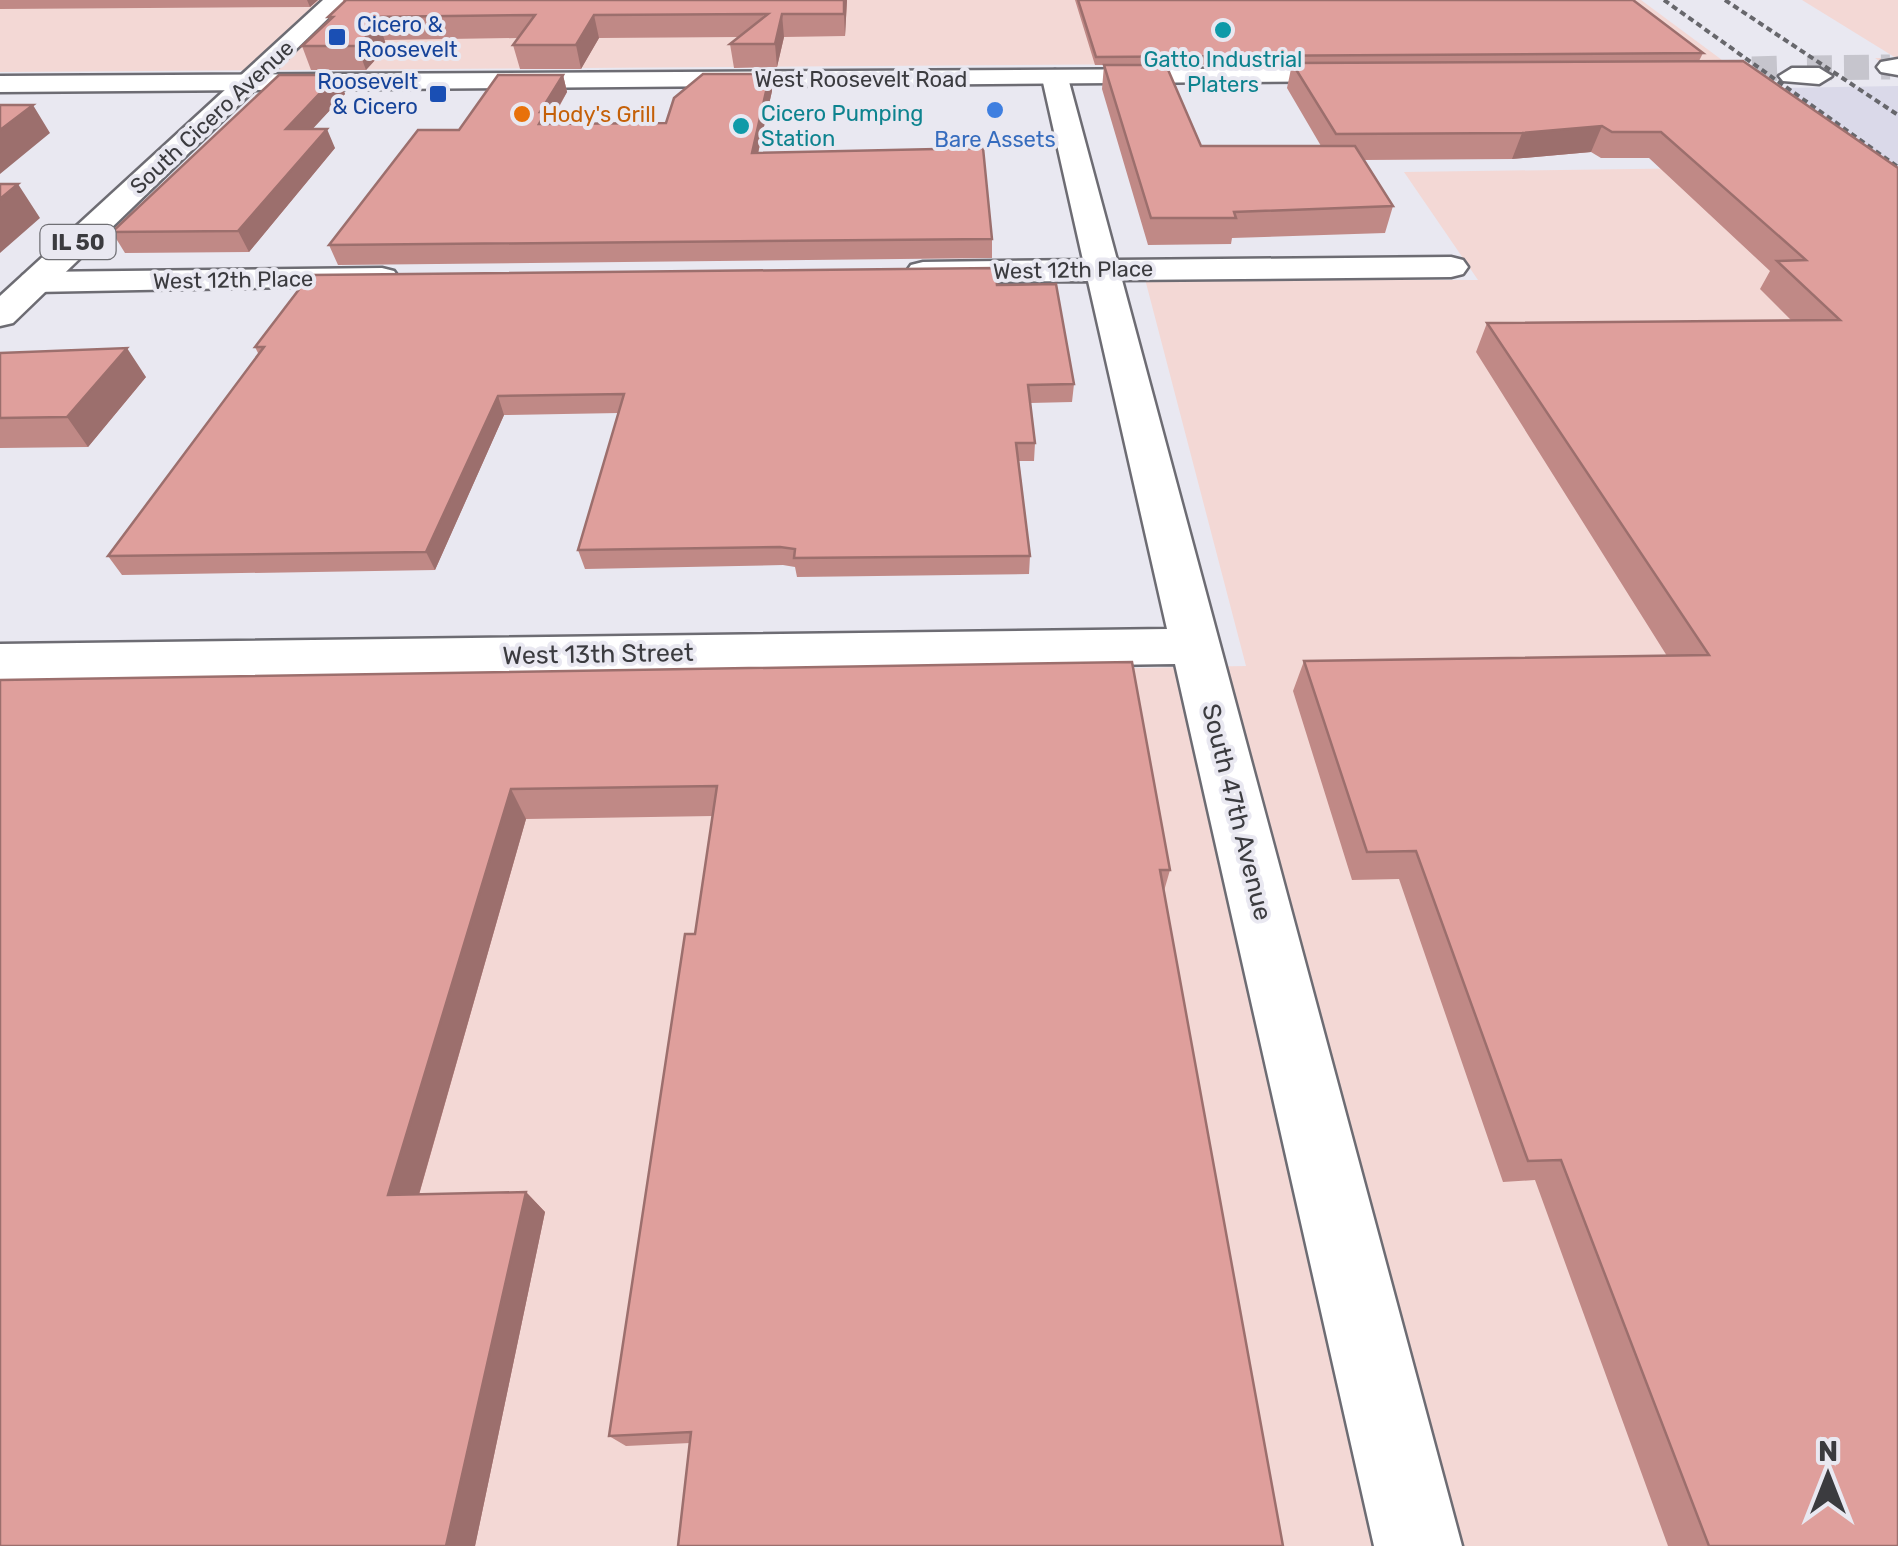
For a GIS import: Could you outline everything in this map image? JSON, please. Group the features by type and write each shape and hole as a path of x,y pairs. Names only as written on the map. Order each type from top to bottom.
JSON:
{"street":[{"name":"South Cicero Avenue","path":"0,316 336,0"},
{"name":"West Roosevelt Road","path":"0,84 1390,75"},
{"name":"South 47th Avenue","path":"1055,78 1418,1546"},
{"name":"West 12th Place","path":"881,272 1451,267"},
{"name":"West 12th Place","path":"36,282 413,278"},
{"name":"West 13th Street","path":"18,662 1196,646"}],"shaded area":[{"path":"0,0 1641,0 1722,60 0,72"},
{"path":"1802,0 1898,0 1898,63 1882,63 1875,58 1896,58"},
{"path":"1898,86 1898,198 1778,88"},
{"path":"1854,166 1898,199 1898,1546 0,1546 0,687 1246,666 1145,279 1478,280 1404,172"}],"building":[{"path":"346,0 844,0 844,14 782,14 775,44 730,44 768,14 594,15 576,45 513,45 535,15 370,17 379,24 357,46 302,46"},
{"name":"Gatto Industrial Platers","path":"1078,0 1633,0 1703,53 1096,57"},
{"path":"1743,61 1898,168 1898,1546 1709,1546 1561,1160 1528,1161 1416,851 1367,852 1304,661 1709,655 1487,323 1840,320 1777,261 1806,260 1661,132 1612,132 1602,126 1522,133 1336,134 1292,63"},
{"path":"1104,65 1166,65 1201,146 1355,146 1393,206 1234,212 1236,218 1151,218"},
{"path":"703,74 770,74 752,153 983,148 992,239 329,245 418,130 459,130 498,75 563,75 540,112 546,112 539,124 666,123 674,98"},
{"path":"279,75 337,75 286,129 327,129 238,231 112,232"},
{"path":"0,105 33,105 0,130"},
{"path":"0,184 18,184 0,199"},
{"path":"995,268 997,285 1056,284 1074,384 1028,385 1035,443 1016,443 1030,556 794,558 795,549 780,547 578,550 624,394 498,396 426,552 108,556 264,347 255,347 310,275"},
{"path":"127,348 67,417 0,418 0,353"},
{"path":"1132,662 1170,870 1160,870 1283,1546 678,1546 691,1432 609,1436 685,934 695,934 717,786 511,789 388,1195 526,1192 446,1546 0,1546 0,680"}],"tunnel":[{"path":"1807,68 1890,67"},
{"path":"1752,69 1781,68"}],"railway":[{"path":"1664,0 1898,167"},
{"path":"1725,0 1898,115"}],"place":[{"name":"Gatto Industrial Platers","path":"1223,30"},
{"name":"Cicero & Roosevelt","path":"337,37"},
{"name":"Roosevelt & Cicero","path":"438,94"},
{"name":"Bare Assets","path":"995,110"},
{"name":"Hody's Grill","path":"522,114"},
{"name":"Cicero Pumping Station","path":"741,126"}]}
